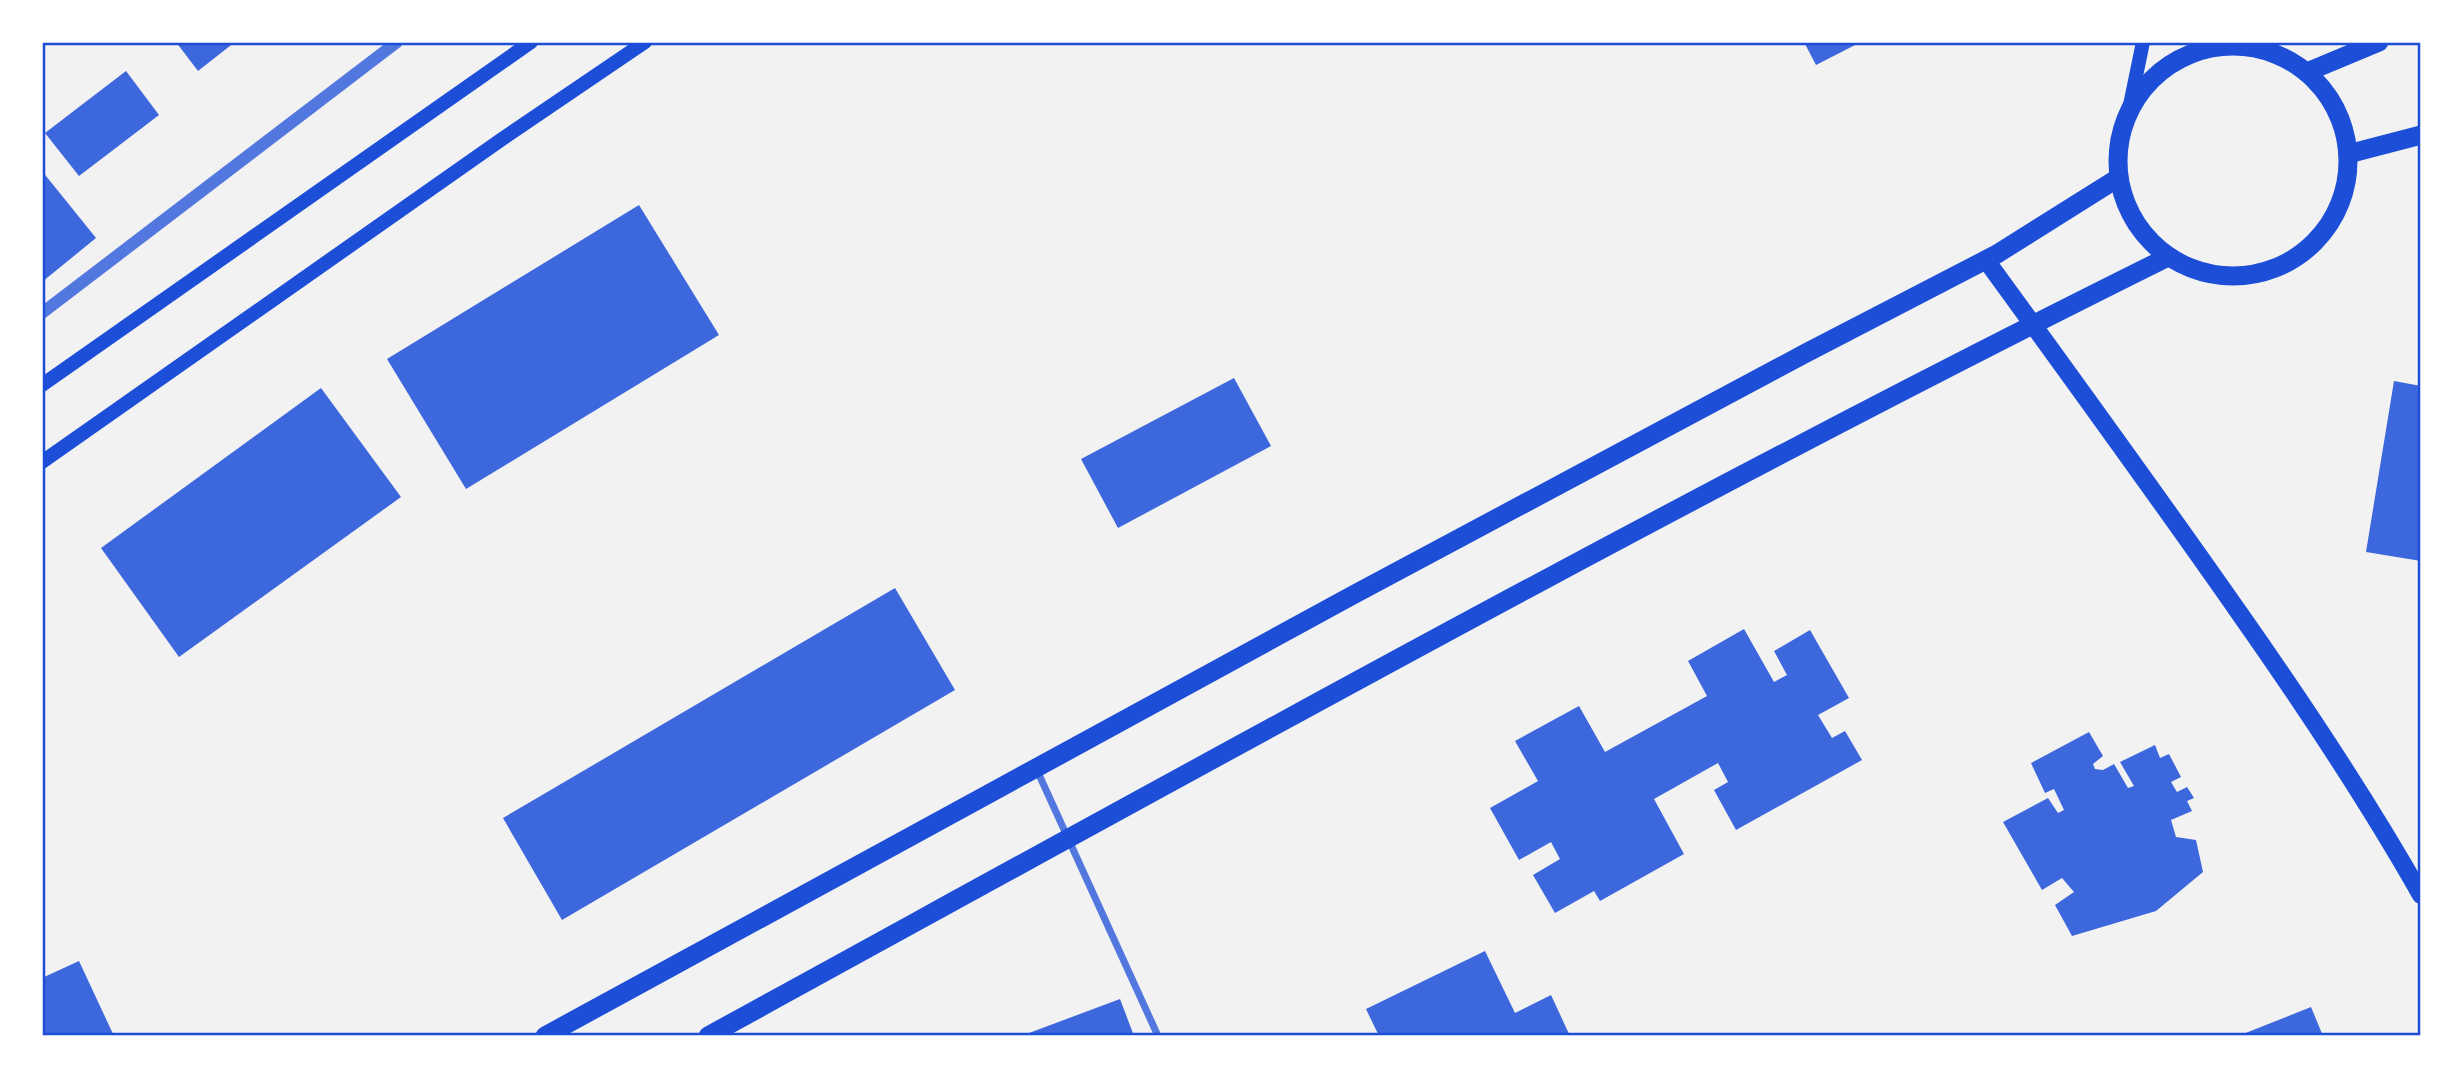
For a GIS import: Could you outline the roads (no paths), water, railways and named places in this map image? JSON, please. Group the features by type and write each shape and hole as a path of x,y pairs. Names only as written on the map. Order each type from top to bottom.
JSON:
{"highway":[{"path":"2307,72 2379,42"},
{"path":"2243,46 2277,54 2307,72 2328,96 2342,124 2348,154 2345,191 2330,225 2306,252 2274,270 2238,277 2201,273 2168,257 2144,236 2127,209 2118,178 2118,143 2129,110 2148,81 2176,60 2208,48 2243,46"},
{"path":"2348,154 2421,135"},
{"path":"545,1036 1553,487 1986,260 2118,178"},
{"path":"708,1036 1638,530 2033,324 2168,257"}],"main road":[{"path":"42,385 530,42"},
{"path":"42,462 645,42"},
{"path":"2129,110 2143,42"},
{"path":"1986,260 2173,518 2292,690 2348,773 2421,895"}],"street":[{"path":"42,313 397,42"},
{"path":"1036,768 1158,1036"}]}
